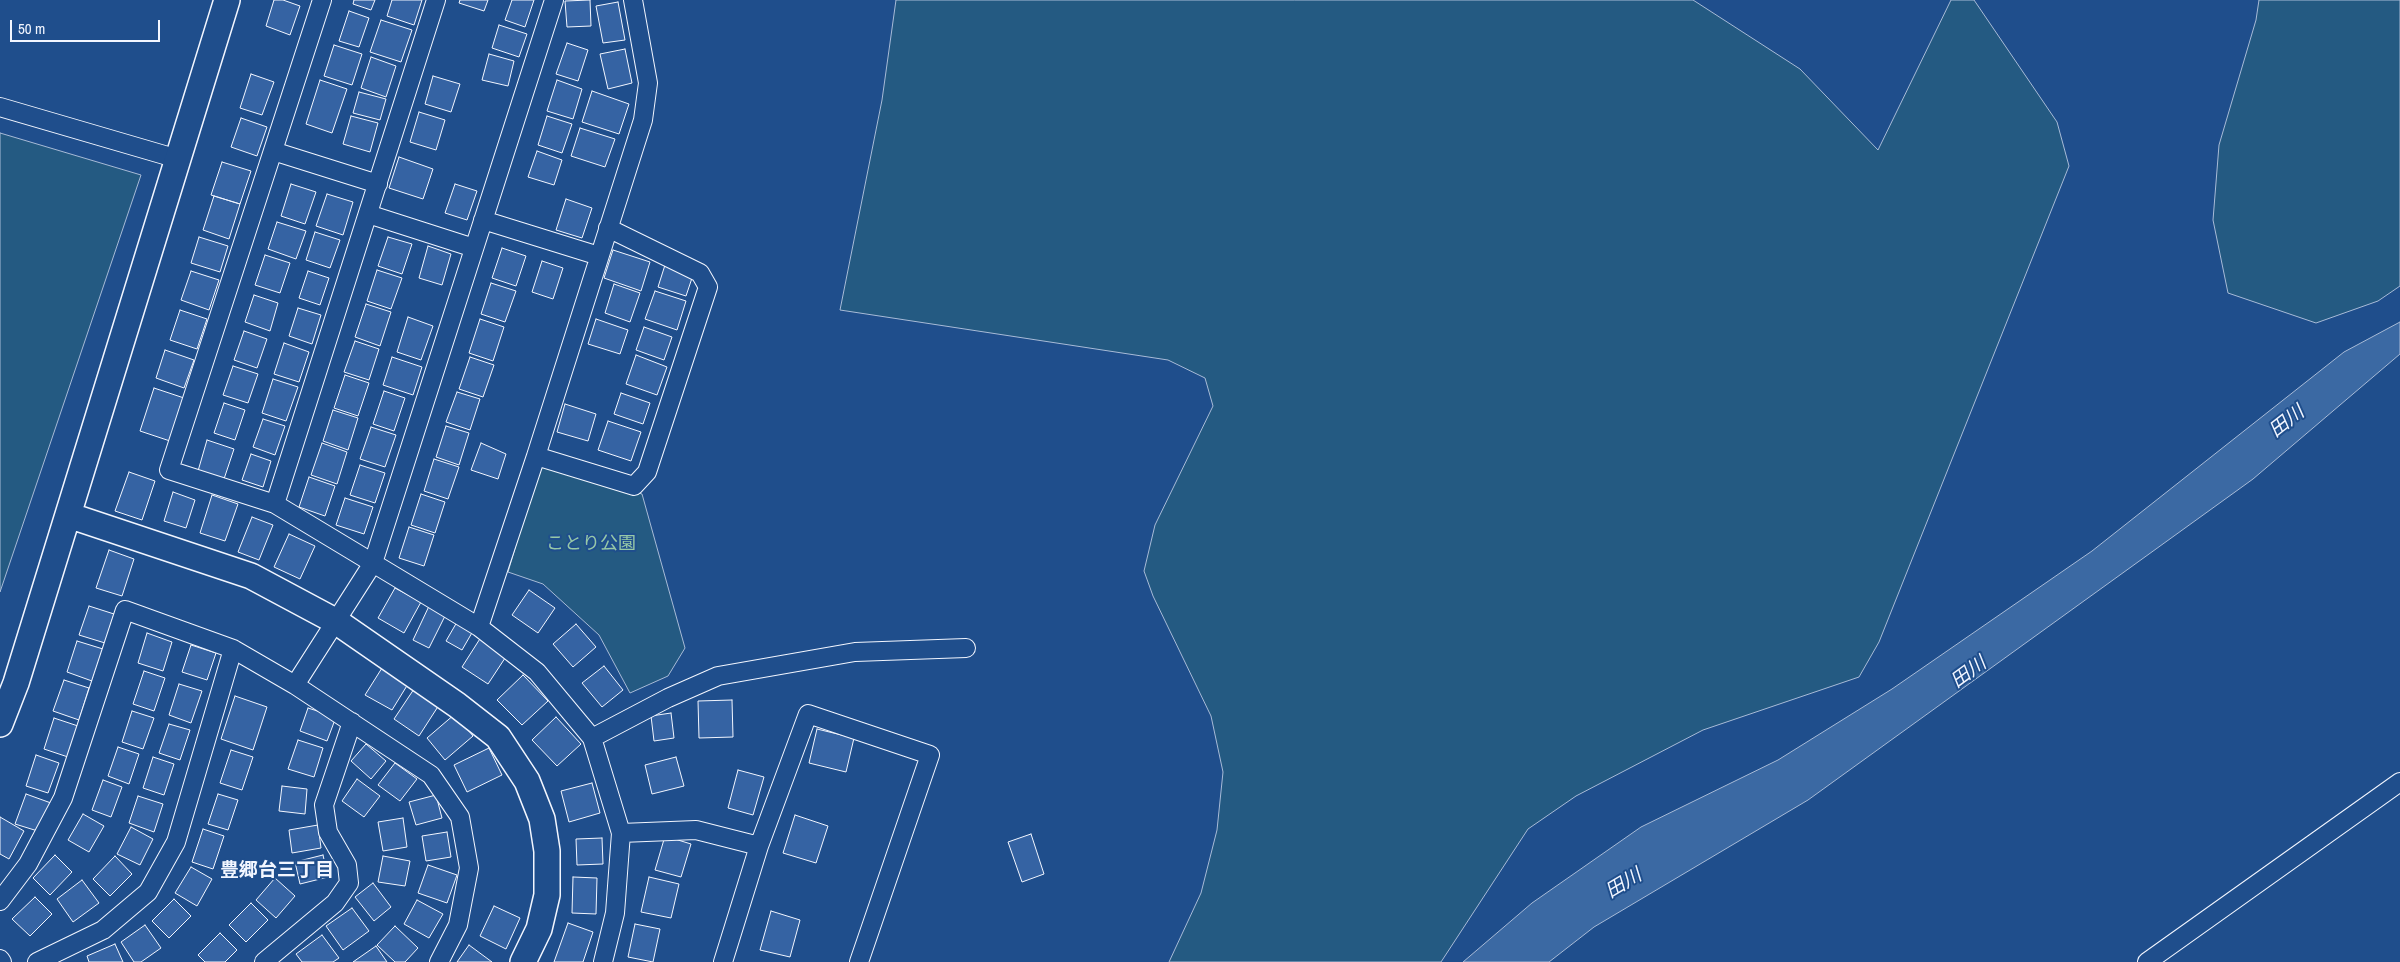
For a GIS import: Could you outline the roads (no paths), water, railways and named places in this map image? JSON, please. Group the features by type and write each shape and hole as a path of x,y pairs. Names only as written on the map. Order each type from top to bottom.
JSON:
{"street":[{"path":"0,724 16,683 227,0"},
{"path":"322,0 169,470 276,504 479,627 537,672 592,738 621,833 615,913 603,962"},
{"path":"276,504 436,0"},
{"path":"295,685 373,562 554,0"},
{"path":"479,627 536,456 643,120 648,82 633,0"},
{"path":"0,106 178,159"},
{"path":"273,152 378,184"},
{"path":"368,214 474,248"},
{"path":"483,220 599,256"},
{"path":"536,456 634,486 647,472 708,287 700,273 608,228"},
{"path":"68,515 251,576 336,622 457,705 498,737 527,781 542,819 547,851 547,895 539,929 523,962"},
{"path":"0,901 28,864 63,798 125,610 233,649 295,685 431,775 460,817 469,868 458,925 439,962"},
{"path":"592,738 668,698 718,676 855,652 966,648"},
{"path":"37,962 103,930 148,892 176,842 233,649"},
{"path":"723,962 759,846 808,714 930,755 859,962"},
{"path":"264,962 335,903 349,882 347,865 328,832 324,806 352,722"},
{"path":"2147,962 2400,782"},
{"path":"621,833 696,830 759,846"}],"water":[{"name":"田川","path":"2400,322 2400,354 2253,479 1808,800 1594,927 1549,962 1463,962 1532,903 1641,827 1778,760 1892,689 2092,551 2344,352"}],"district":[{"name":"豊郷台三丁目","path":"277,871"}],"park label":[{"name":"ことり公園","path":"591,544"}]}
